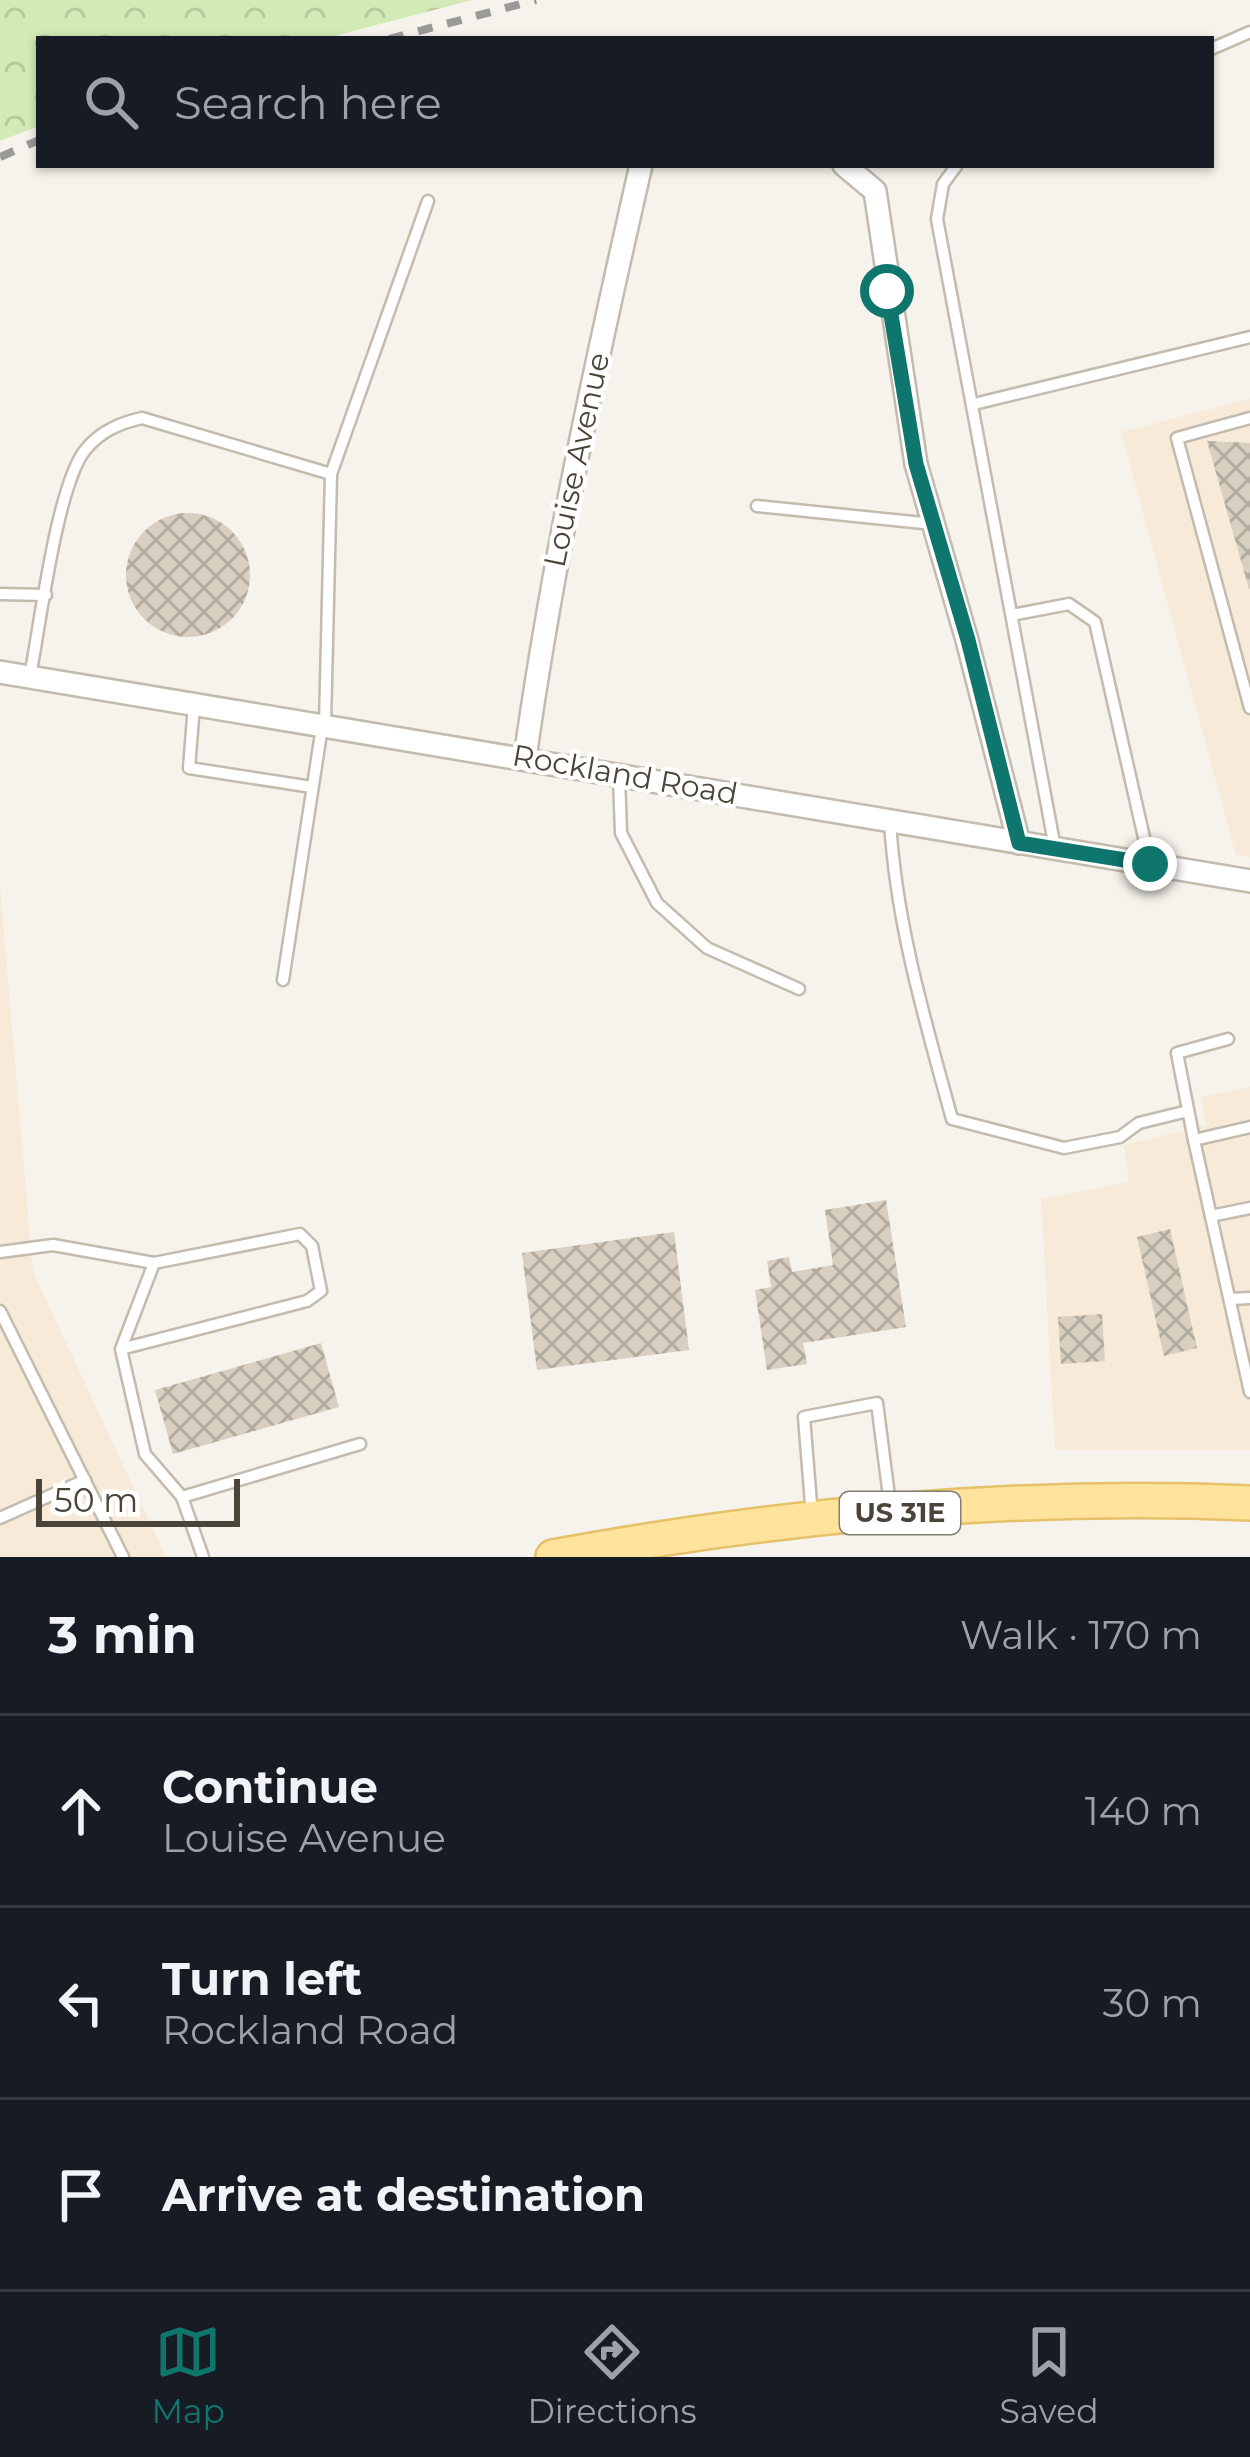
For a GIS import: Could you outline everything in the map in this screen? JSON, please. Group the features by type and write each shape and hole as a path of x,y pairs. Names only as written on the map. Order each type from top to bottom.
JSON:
{"main road":[{"name":"US 31E","path":"554,1557 670,1536 891,1514 1069,1501 1250,1503"}],"street":[{"name":"Louise Avenue","path":"525,758 546,608 640,168"},
{"path":"848,168 875,191 916,464 968,640 1019,843"},
{"name":"Rockland Road","path":"0,672 1250,881"}],"lane":[{"path":"1214,48 1250,32"},
{"path":"955,168 943,184 937,219 1055,848"},
{"path":"284,980 323,724 331,474 428,201"},
{"path":"974,404 1250,337"},
{"path":"30,676 66,488 85,449 115,424 142,418 331,474"},
{"path":"1250,418 1177,438 1250,708"},
{"path":"757,506 933,524"},
{"path":"0,594 46,595"},
{"path":"1012,615 1069,604 1095,622 1150,864"},
{"path":"195,703 189,769 312,788"},
{"path":"618,774 621,833 657,903 707,948 799,989"},
{"path":"890,821 904,940 952,1119 1064,1148 1120,1137 1139,1123 1188,1111"},
{"path":"1228,1040 1177,1053 1250,1392"},
{"path":"1194,1140 1250,1127"},
{"path":"1211,1216 1250,1208"},
{"path":"0,1252 53,1245 154,1262 300,1234 312,1246 321,1291 307,1301 121,1348"},
{"path":"154,1262 121,1348 145,1454 182,1497 203,1557"},
{"path":"1230,1299 1250,1298"},
{"path":"0,1311 122,1557"},
{"path":"812,1522 804,1417 877,1403 891,1514"},
{"path":"182,1497 360,1444"},
{"path":"0,1518 85,1480"}],"shaded area":[{"path":"1250,399 1250,857 1236,855 1121,432"},
{"path":"0,886 33,1272 166,1557 0,1557"},
{"path":"1250,1087 1250,1450 1055,1450 1041,1199 1129,1182 1124,1145 1206,1125 1201,1097"}],"green space":[{"path":"0,0 472,0 334,36 36,36 36,127 0,141"}],"building":[{"path":"1207,441 1250,443 1250,589 1249,589"},
{"path":"188,513 212,518 232,531 245,551 250,575 245,599 232,619 212,632 188,637 164,632 144,619 131,599 126,575 131,551 144,531 164,518"},
{"path":"886,1200 906,1327 803,1343 807,1364 767,1370 755,1290 771,1287 767,1261 789,1257 792,1272 833,1265 825,1210"},
{"path":"1170,1229 1197,1348 1164,1356 1137,1237"},
{"path":"674,1232 689,1350 537,1370 522,1253"},
{"path":"1102,1314 1105,1361 1061,1364 1058,1317"},
{"path":"321,1343 339,1407 173,1454 155,1390"}],"railway":[{"path":"400,36 536,0"},
{"path":"0,157 36,141"}],"route":[{"path":"887,291 916,464 968,640 1019,843 1150,864"}]}
